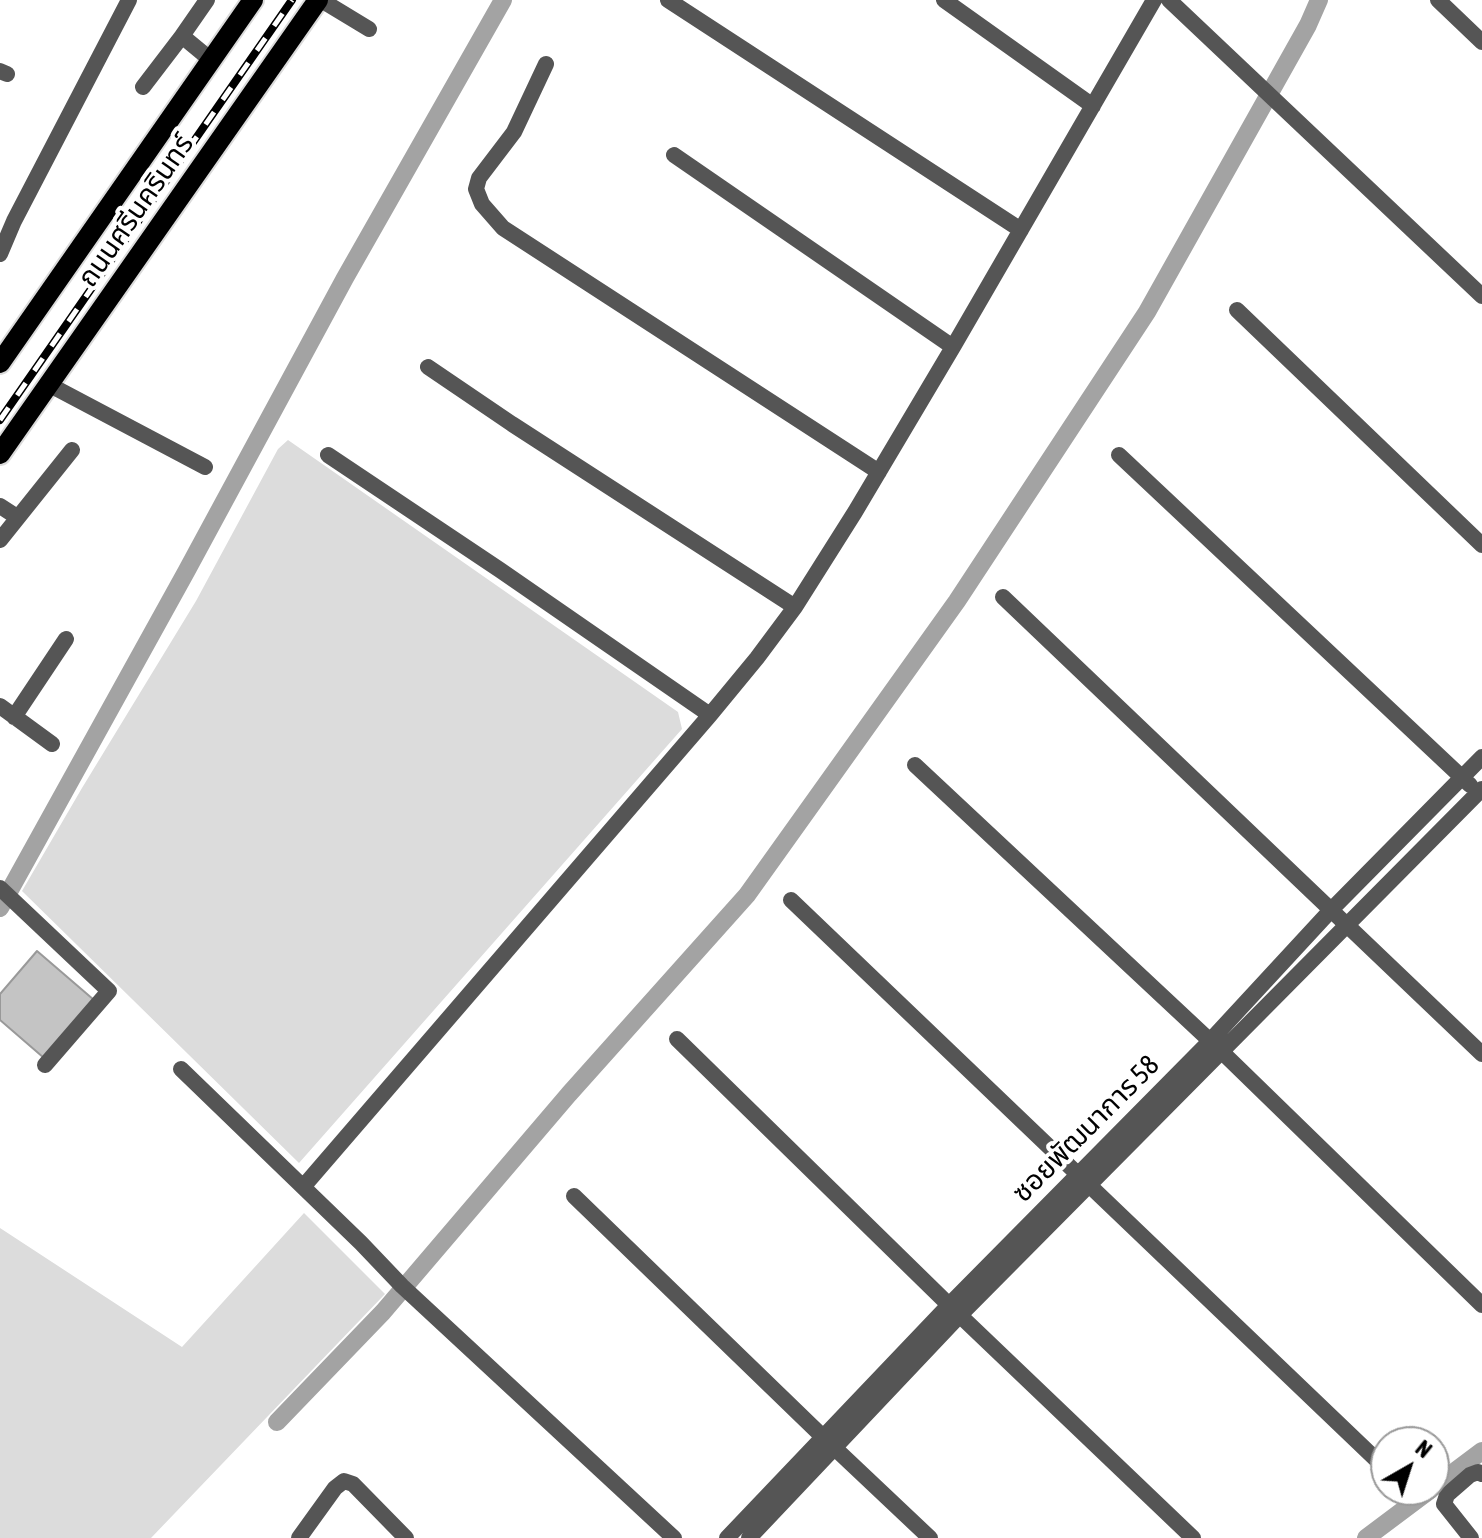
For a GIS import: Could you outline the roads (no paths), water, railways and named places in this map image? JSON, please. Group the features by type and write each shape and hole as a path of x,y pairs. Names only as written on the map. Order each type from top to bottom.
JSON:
{"main road":[{"name":"ถนนศรีนครินทร์","path":"0,363 253,0"},
{"name":"ถนนศรีนครินทร์","path":"0,454 319,0"}],"street":[{"path":"0,254 14,221 129,0"},
{"path":"143,87 207,0"},
{"path":"319,0 369,29"},
{"path":"668,0 1021,230"},
{"path":"944,0 1093,106"},
{"path":"303,1187 710,715 795,607 953,347 1154,0"},
{"path":"1169,0 1482,296"},
{"path":"1438,0 1482,42"},
{"path":"182,36 211,60"},
{"path":"546,64 514,132 479,178 476,189 482,204 503,228 879,472"},
{"path":"674,155 953,347"},
{"path":"1237,310 1482,545"},
{"path":"428,367 795,607"},
{"path":"48,384 205,467"},
{"path":"0,540 72,450"},
{"path":"328,455 710,715"},
{"path":"1119,455 1481,793"},
{"path":"0,506 17,517"},
{"path":"1003,597 1482,1054"},
{"path":"52,744 7,712 66,639"},
{"name":"ซอยพัฒนาการ 58","path":"1216,1046 1332,909 1482,757"},
{"path":"915,765 1216,1046 1482,1305"},
{"name":"ซอยพัฒนาการ 58","path":"749,1538 829,1443 954,1310 1216,1046 1481,793"},
{"path":"0,888 109,991 45,1065"},
{"path":"791,900 1370,1454"},
{"path":"677,1039 1193,1538"},
{"path":"181,1069 402,1286 674,1538"},
{"path":"574,1196 930,1538"},
{"name":"ซอยพัฒนาการ 58","path":"727,1538 829,1443"},
{"path":"1471,1538 1444,1504 1447,1495 1470,1475 1482,1474"},
{"path":"299,1538 335,1488 344,1481 353,1484 406,1538"}],"waterway":[{"path":"0,908 345,278 503,0"},
{"path":"277,1422 383,1312 569,1094 747,895 957,601 1147,312 1308,25 1319,0"},
{"path":"1450,1475 1482,1451"},
{"path":"1366,1538 1409,1506"}],"railway":[{"path":"0,420 292,0"}]}
